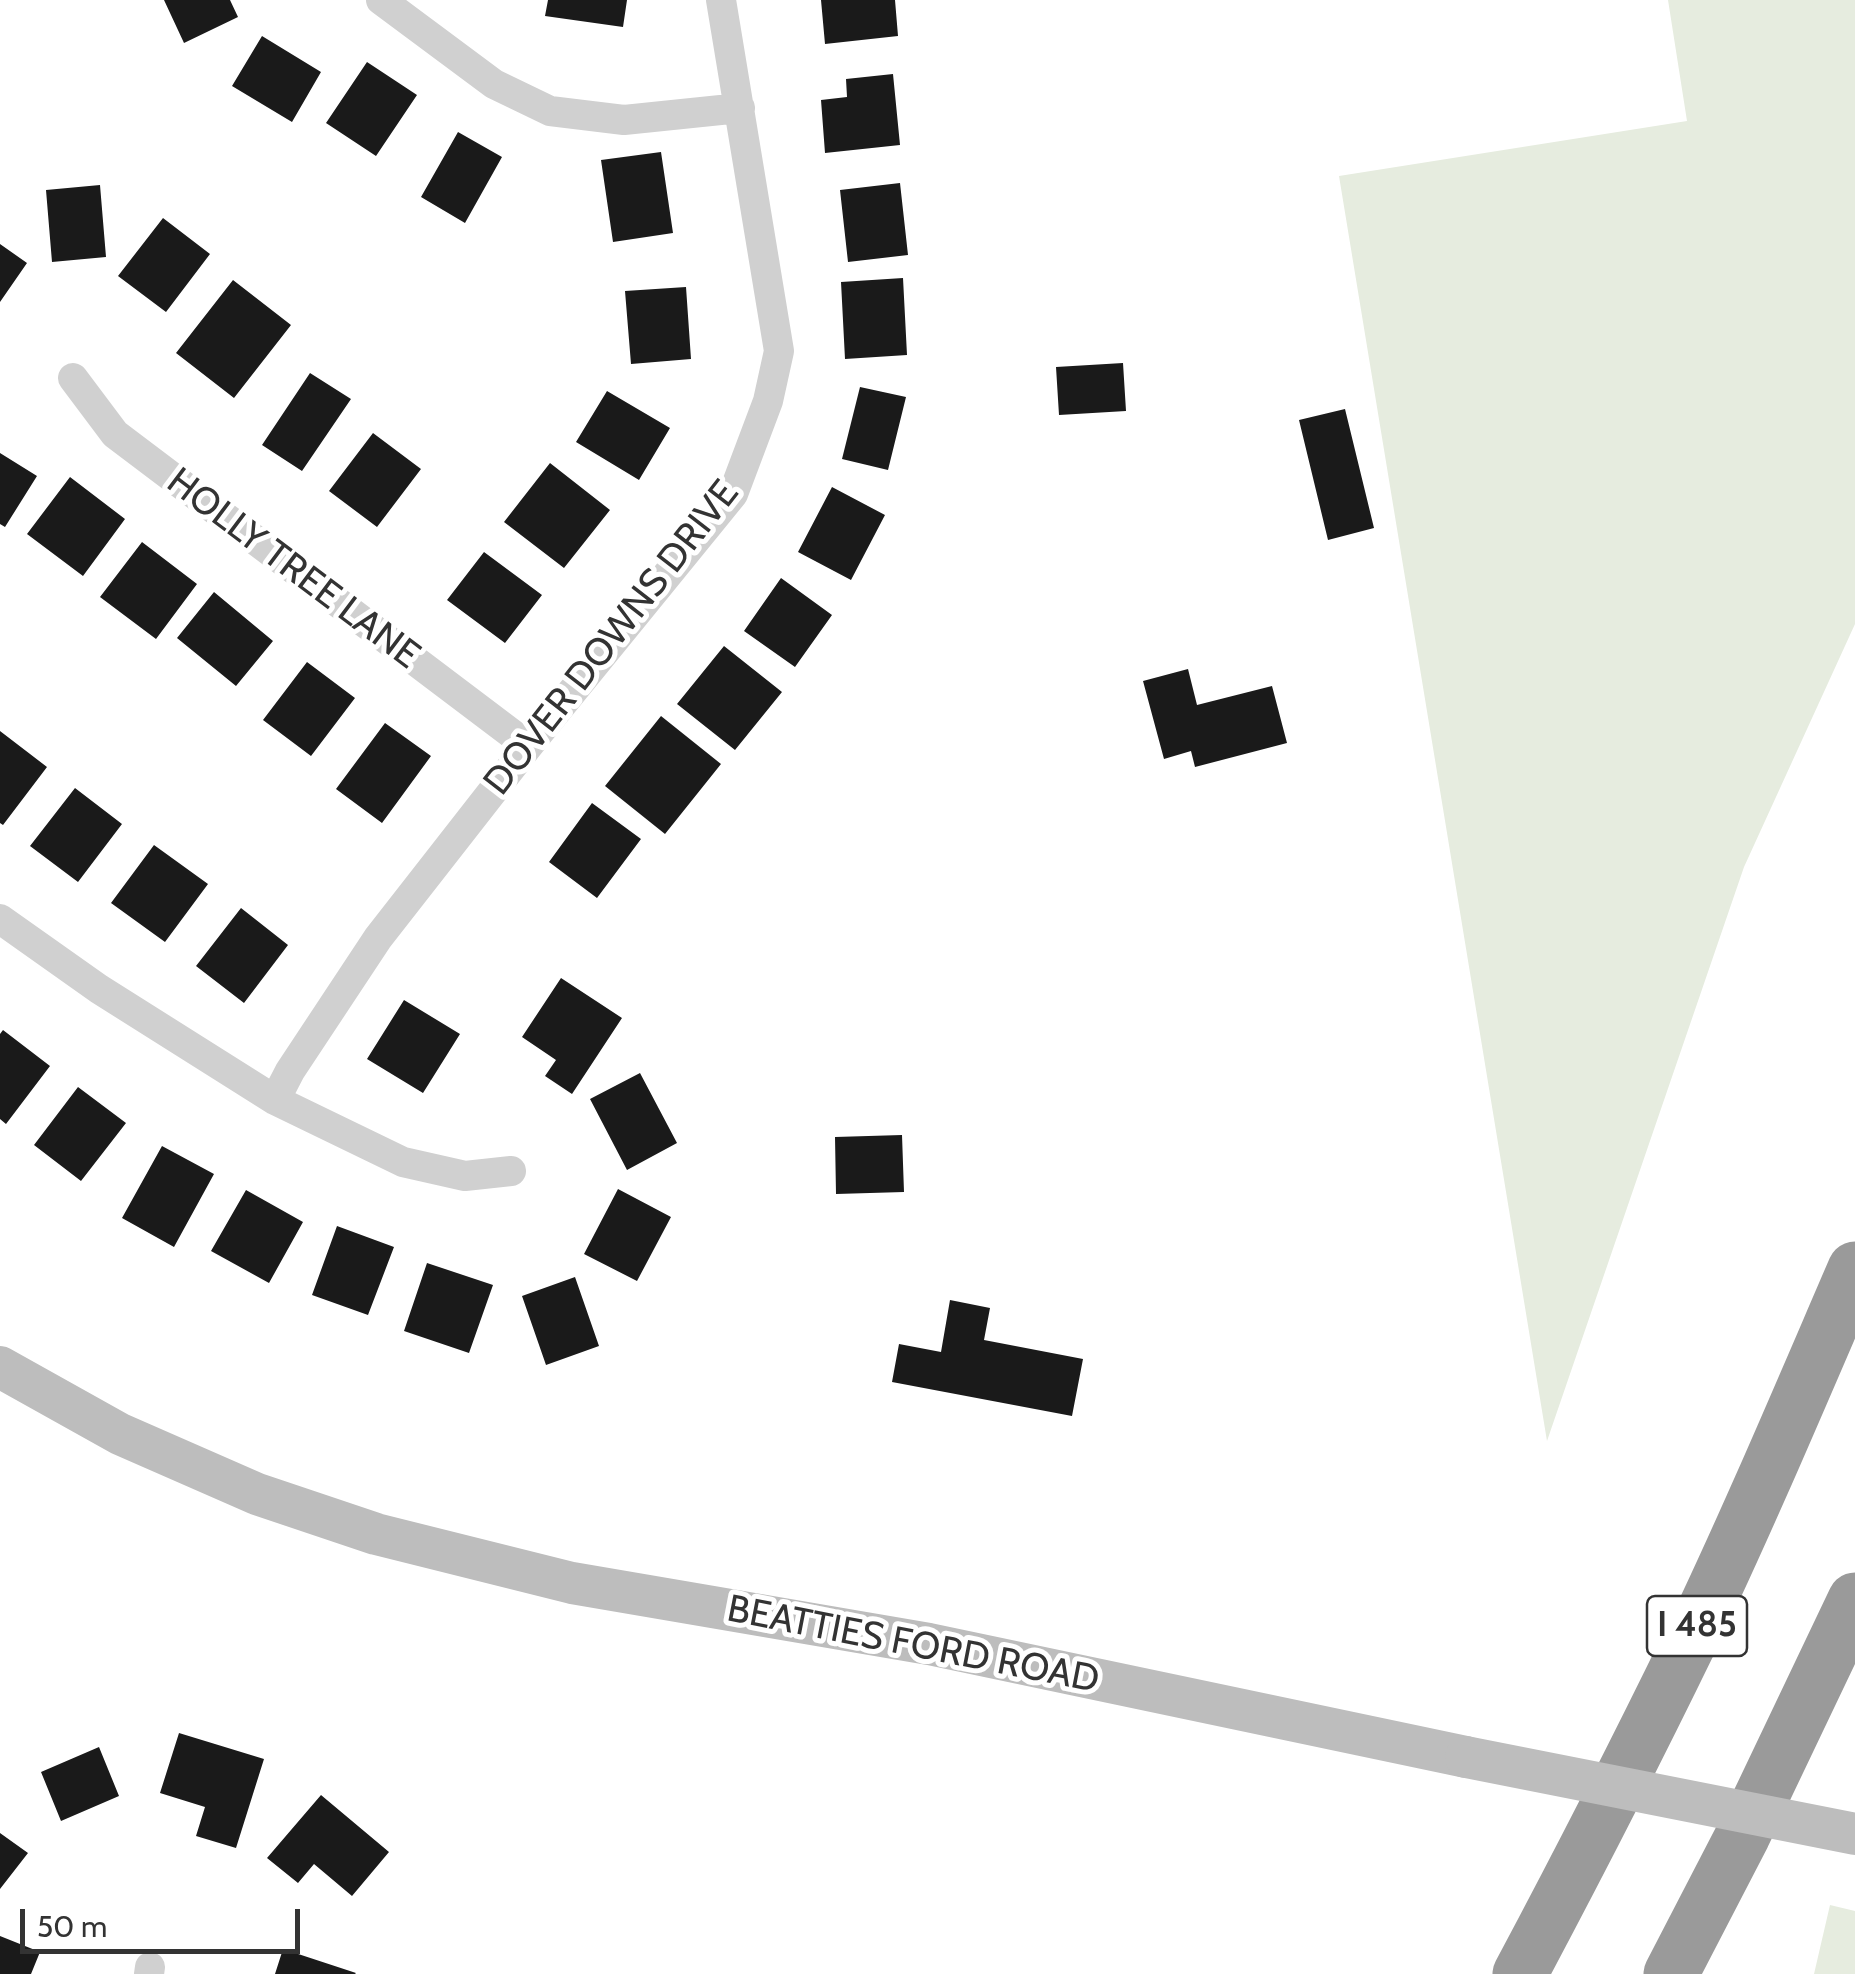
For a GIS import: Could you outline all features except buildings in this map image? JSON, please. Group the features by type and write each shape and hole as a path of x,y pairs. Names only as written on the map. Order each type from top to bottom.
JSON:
{"highway":[{"name":"I 485","path":"1520,1974 1689,1642 1855,1269"},
{"path":"1672,1974 1855,1600"}],"main road":[{"name":"BEATTIES FORD ROAD","path":"0,1366 120,1434 256,1494 376,1534 572,1583 930,1644 1855,1834"}],"street":[{"path":"380,0 494,84 550,111 624,120 740,108"},
{"name":"DOVER DOWNS DRIVE","path":"275,1100 378,938 733,494 768,401 779,351 722,0"},
{"name":"HOLLY TREE LANE","path":"73,378 116,434 528,746"},
{"path":"0,919 99,988 275,1100 403,1162 465,1176 511,1171"}],"shaded area":[{"path":"1668,0 1855,0 1855,624 1744,867 1547,1441 1339,176 1687,121"},
{"path":"1830,1905 1855,1911 1855,1974 1814,1974"}]}
